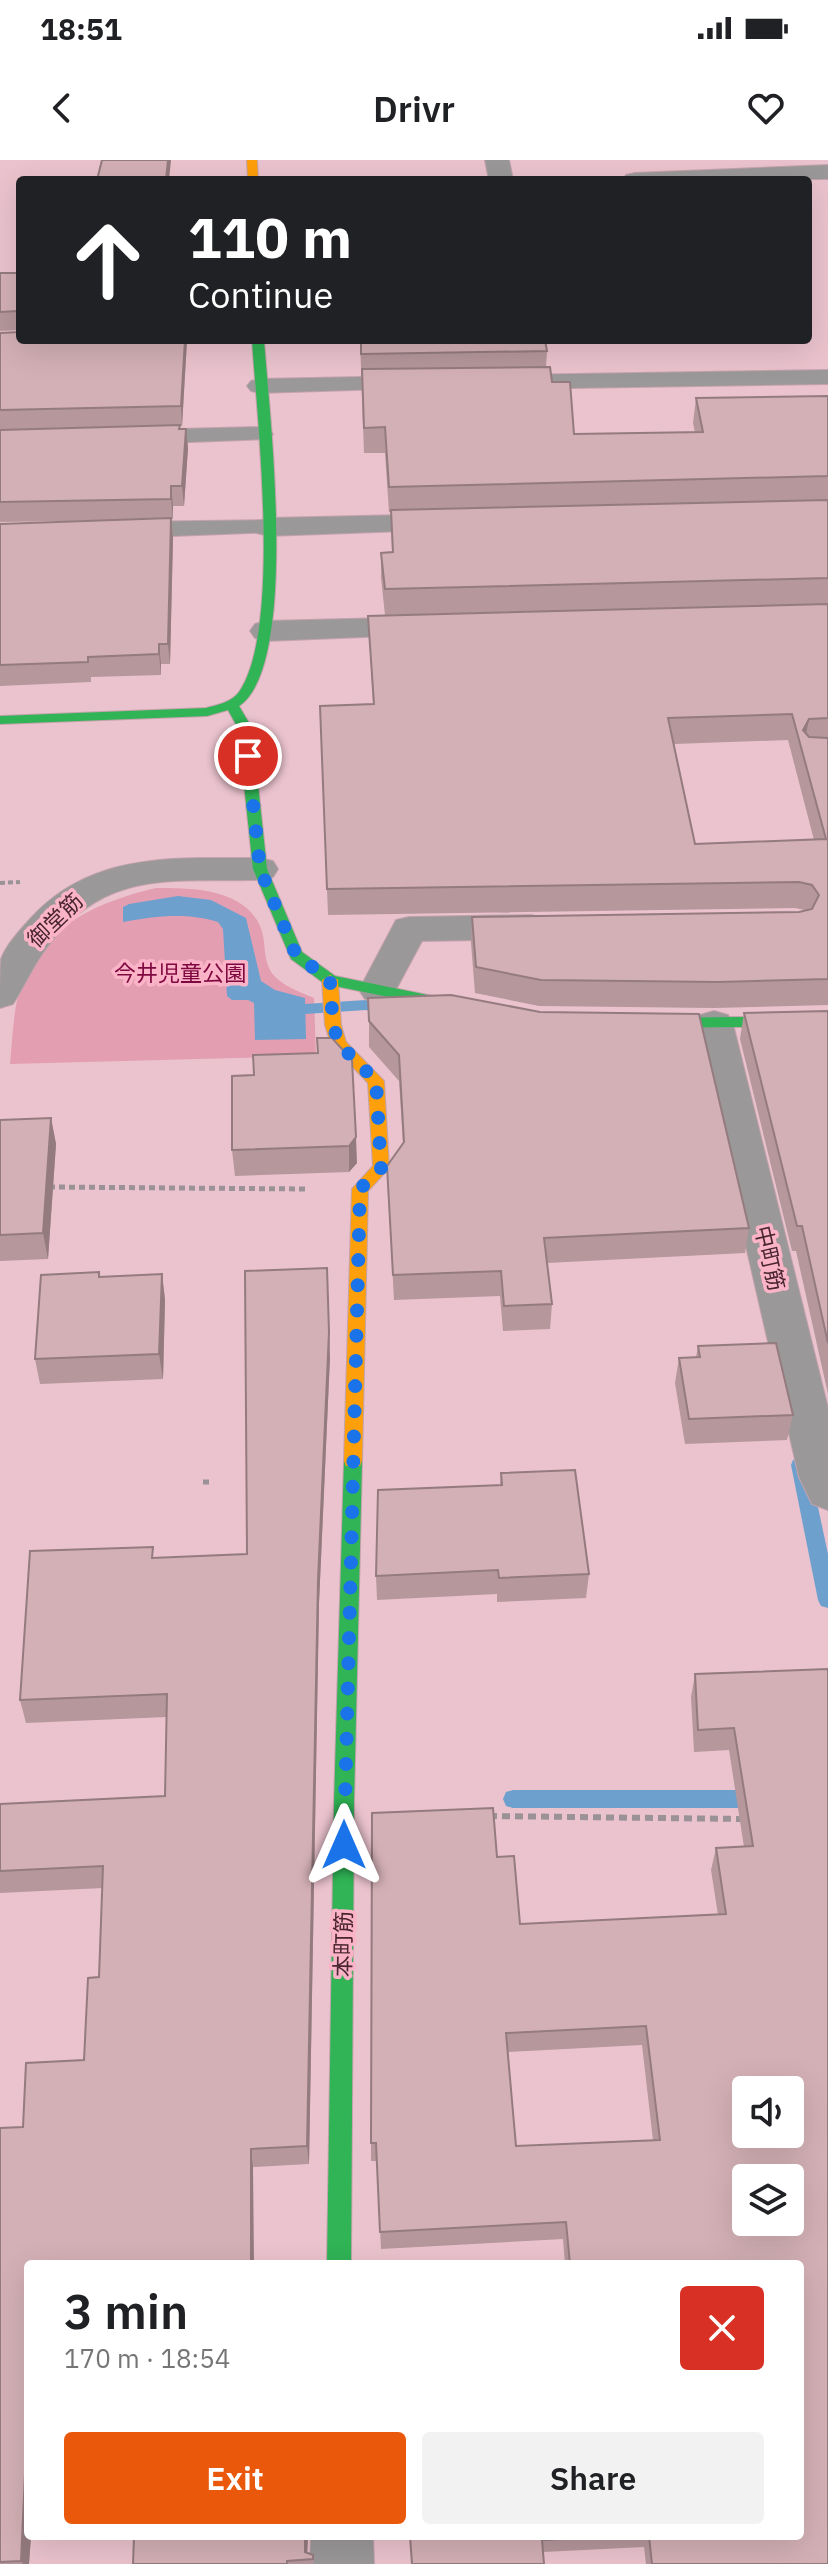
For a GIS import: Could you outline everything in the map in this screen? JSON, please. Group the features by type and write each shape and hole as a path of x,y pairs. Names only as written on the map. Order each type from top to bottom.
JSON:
{"street":[{"path":"732,176 828,172"},
{"path":"0,720 207,712 231,704 244,694 259,667 266,631 268,527 258,344"},
{"path":"268,527 486,522"},
{"path":"266,631 454,626"},
{"path":"231,704 245,728 260,869 296,955 330,987 378,990 481,1010"},
{"name":"御堂筋","path":"0,995 36,931 89,887 136,873 260,869"},
{"path":"378,990 409,929 563,927"},
{"name":"本町筋","path":"330,987 333,1025 339,1044 376,1081 381,1168 360,1189 344,1803 339,2260"},
{"path":"619,1023 828,1021"},
{"name":"中町筋","path":"714,1024 828,1491"},
{"path":"342,2540 342,2564"}],"lane":[{"path":"480,382 828,377"},
{"path":"259,386 433,383"},
{"path":"123,437 261,434"},
{"path":"95,531 268,527"}],"path":[{"path":"485,1816 750,1819"}],"green space":[{"name":"今井児童公園","path":"156,888 215,893 242,904 252,913 262,931 272,974 289,987 314,998 316,1056 10,1064 18,995 26,973 48,940 80,916 118,899"}],"water":[{"path":"178,896 211,900 246,918 261,981 275,990 305,998 306,1039 255,1040 254,1003 232,1000 227,996 223,929 218,922 171,916 123,922 123,907 129,904"}],"building":[{"path":"102,160 168,160 166,176 98,176"},
{"path":"0,273 16,273 16,311 0,312"},
{"path":"16,332 16,344 185,344 181,406 0,410 0,333"},
{"path":"361,344 546,344 547,351 361,354"},
{"path":"550,367 552,382 570,382 574,434 703,432 696,398 828,396 828,476 389,487 385,427 364,428 362,369"},
{"path":"180,425 179,429 186,429 182,486 171,486 171,499 0,502 0,430"},
{"path":"828,500 828,578 385,589 381,553 393,552 391,510"},
{"path":"171,518 168,644 159,644 159,654 88,657 88,662 0,665 0,524"},
{"path":"828,604 828,718 809,719 803,730 809,737 828,738 828,979 718,982 541,980 476,967 472,917 799,912 812,909 819,895 812,885 799,882 327,889 320,706 374,704 368,616","holes":["792,714 826,839 695,844 668,718"]},
{"path":"451,995 540,1012 699,1014 749,1228 544,1238 552,1304 504,1306 501,1271 393,1275 387,1166 404,1142 399,1055 369,1021 368,998"},
{"path":"828,1011 828,1343 802,1226 797,1226 744,1013"},
{"path":"317,1038 332,1038 352,1060 356,1137 349,1146 232,1150 232,1076 254,1075 253,1055 318,1053"},
{"path":"51,1118 43,1233 0,1235 0,1120"},
{"path":"327,1268 329,1332 318,1580 307,2146 251,2149 251,2260 24,2260 21,2561 0,2562 0,2128 23,2127 26,2063 84,2060 88,1978 99,1977 103,1866 0,1871 0,1804 165,1796 167,1694 20,1700 30,1551 153,1547 152,1558 247,1554 245,1271"},
{"path":"99,1272 99,1277 162,1274 159,1354 35,1359 41,1275"},
{"path":"776,1343 793,1415 689,1419 679,1358 700,1357 698,1346"},
{"path":"575,1470 589,1574 499,1578 498,1570 376,1576 378,1490 502,1485 501,1473"},
{"path":"828,1669 828,2564 652,2564 649,2540 804,2540 804,2260 570,2260 566,2222 380,2232 376,2143 371,2143 372,1813 493,1808 497,1857 514,1856 520,1924 726,1914 716,1848 753,1846 734,1728 698,1730 695,1674","holes":["646,2026 660,2140 516,2146 506,2033"]},
{"path":"134,2540 305,2540 305,2552 313,2555 313,2559 287,2561 287,2564 133,2564"},
{"path":"410,2540 542,2540 544,2564 412,2564"}],"waterway":[{"path":"305,1009 366,1005 391,1010"},
{"path":"800,1465 828,1600"},
{"path":"513,1799 762,1799"}],"traffic: fast":[{"path":"0,720 207,712 233,703 245,693 258,664 266,624 269,576 267,470 258,344"},
{"path":"231,704 245,728 260,869 296,955 330,980 467,1008"},
{"path":"642,1023 828,1021"},
{"path":"339,2260 344,1803 353,1461"}],"traffic: slow":[{"path":"252,160 253,176"},
{"path":"330,980 333,1025 339,1044 376,1081 381,1168 360,1189 353,1461"}],"route":[{"path":"248,756 260,869 296,955 330,980 333,1025 339,1044 376,1081 381,1168 360,1189 344,1845"}]}
